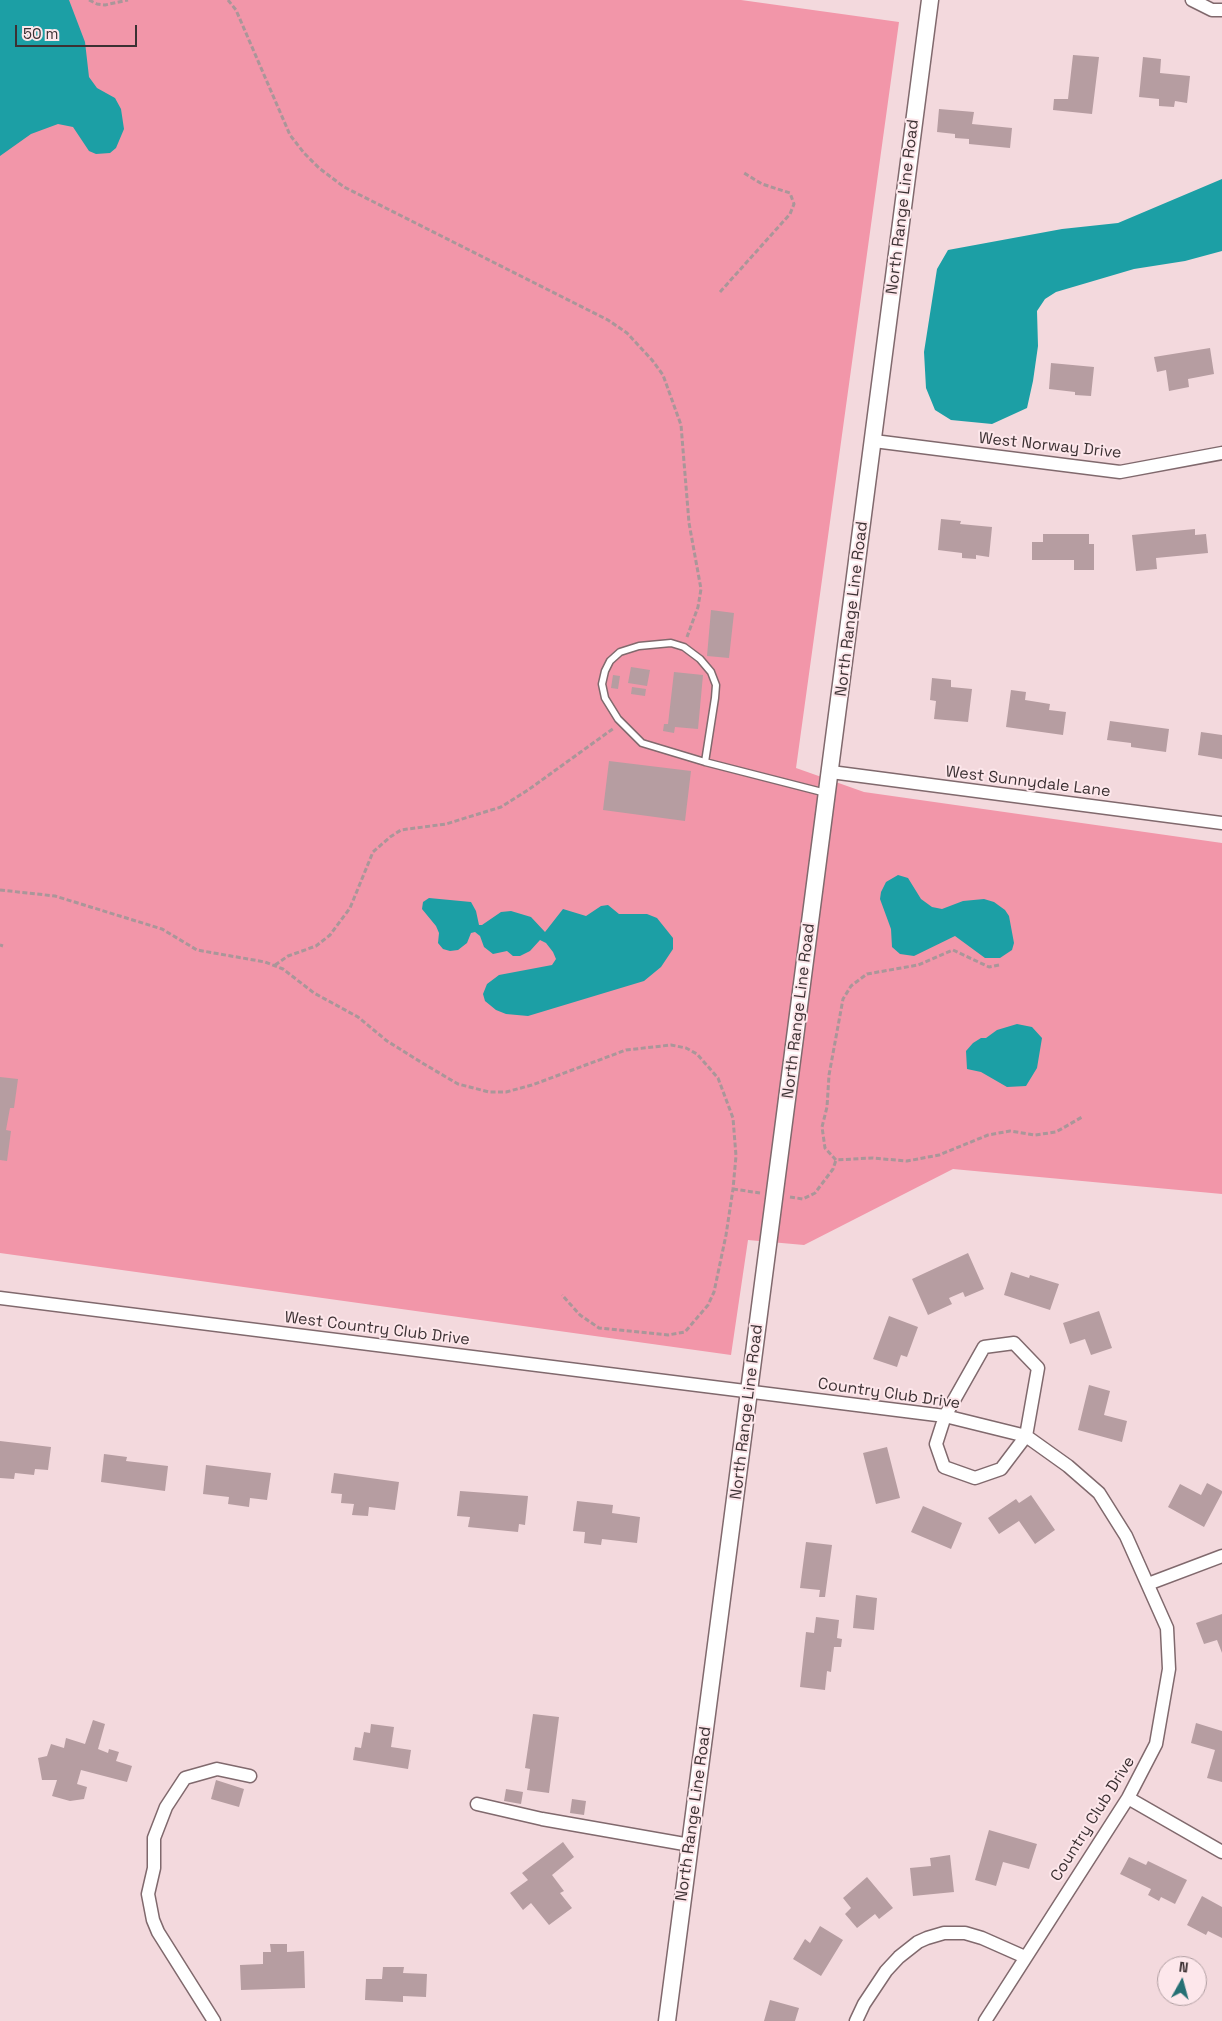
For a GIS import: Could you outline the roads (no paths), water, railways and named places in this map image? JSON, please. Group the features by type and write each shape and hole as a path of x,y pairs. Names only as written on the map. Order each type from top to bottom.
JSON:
{"street":[{"name":"North Range Line Road","path":"667,2021 930,0"},
{"path":"1192,0 1212,10 1222,10"},
{"name":"West Norway Drive","path":"874,441 1120,472 1222,453"},
{"name":"West Sunnydale Lane","path":"830,772 1222,823"},
{"name":"West Country Club Drive","path":"0,1298 750,1393"},
{"path":"1014,1342 1038,1368 1026,1436 1001,1469 975,1478 944,1467 936,1444 945,1416 984,1347 1014,1342"},
{"name":"Country Club Drive","path":"750,1393 945,1416 1026,1436 1068,1466 1099,1493 1126,1536 1167,1628 1169,1669 1156,1744 1128,1798 984,2021"},
{"path":"1148,1584 1222,1556"},
{"path":"214,2021 158,1932 153,1920 148,1894 154,1868 154,1838 166,1807 185,1778 217,1769 250,1776"},
{"path":"1128,1798 1222,1852"},
{"path":"477,1804 542,1819 690,1845"},
{"path":"856,2021 864,2004 886,1971 905,1952 927,1938 944,1933 965,1933 982,1938 1025,1957"}],"lane":[{"path":"705,762 716,684 711,672 700,659 684,647 670,644 639,646 620,652 610,661 605,671 602,684 605,698 621,722 642,743 705,762 828,794"}],"water":[{"path":"0,0 69,0 85,42 89,77 97,88 115,98 121,109 124,129 116,148 110,153 96,154 89,151 73,127 58,124 31,134 0,156"},
{"path":"1222,179 1222,251 1185,261 1134,269 1056,292 1045,299 1037,311 1038,346 1027,408 992,424 951,420 935,410 926,388 924,352 937,269 948,250 1062,229 1118,223"},
{"path":"898,875 908,878 921,899 932,907 942,909 963,901 984,899 994,902 1005,910 1009,916 1014,943 1012,950 1000,958 985,958 955,936 914,956 900,954 892,947 891,929 880,899 886,882"},
{"path":"429,898 471,902 476,911 479,925 482,925 501,912 511,911 531,917 545,932 563,909 586,916 601,906 608,905 619,914 647,914 657,918 673,938 673,949 661,967 644,981 528,1016 506,1014 496,1010 485,1001 483,994 487,984 499,975 552,965 556,959 553,952 546,943 540,940 530,951 520,956 513,956 507,951 493,954 484,947 480,936 475,932 471,933 467,943 458,950 450,951 443,949 438,943 439,933 436,926 422,909 423,902"},
{"path":"1017,1024 1032,1027 1042,1038 1037,1068 1026,1086 1007,1087 981,1072 967,1069 966,1051 973,1043 981,1038 986,1038 997,1030"}]}
